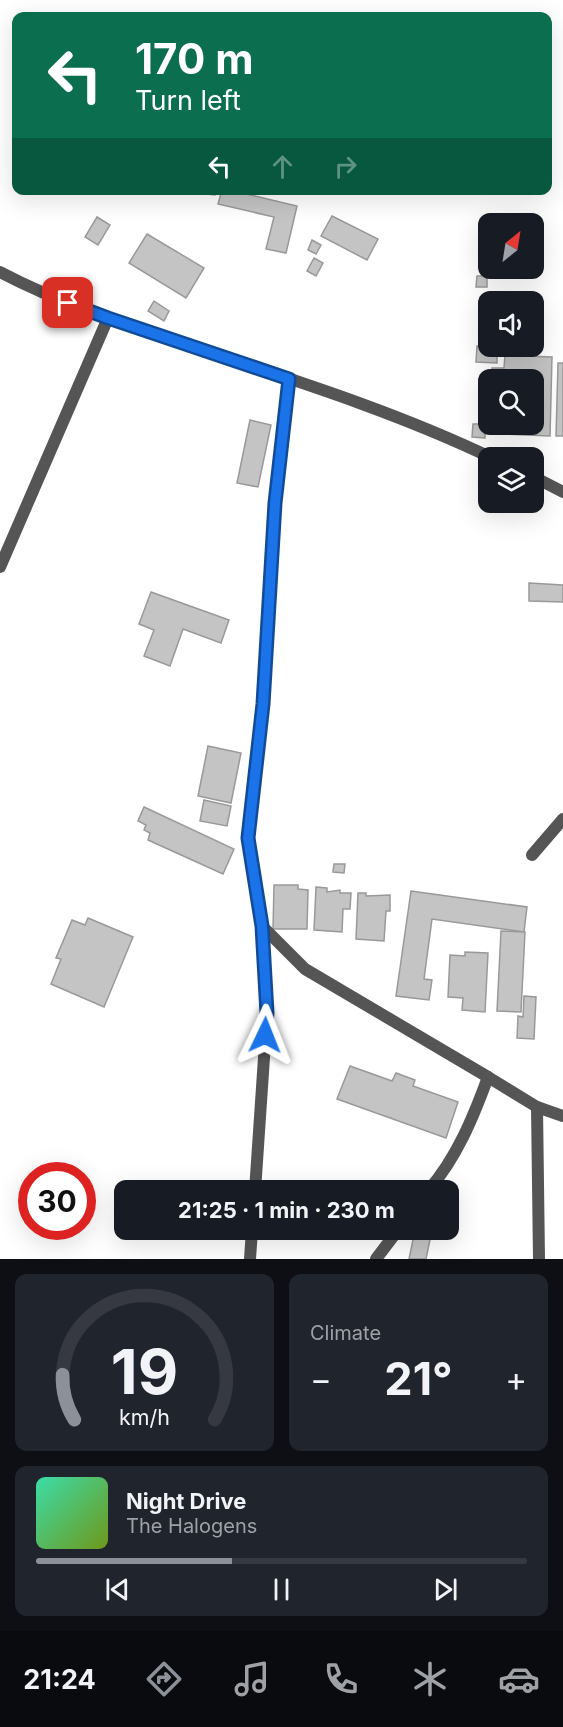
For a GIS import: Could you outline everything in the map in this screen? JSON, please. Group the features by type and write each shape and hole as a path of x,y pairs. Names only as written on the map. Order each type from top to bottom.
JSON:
{"street":[{"path":"0,272 28,287 108,318 289,379 444,435 478,451"},
{"path":"0,567 108,318"},
{"path":"256,1180 267,1013 262,926 248,838 263,704 275,503 289,379"},
{"path":"544,482 563,492"},
{"path":"532,855 563,819"},
{"path":"262,926 305,969 537,1107 563,1116"},
{"path":"438,1180 464,1139 488,1077"},
{"path":"537,1107 539,1259"},
{"path":"250,1259 251,1240"},
{"path":"376,1259 390,1240"}],"building":[{"path":"221,195 251,195 297,206 286,253 266,249 274,217 218,204"},
{"path":"332,216 378,239 367,260 321,236"},
{"path":"97,217 110,225 98,245 85,237"},
{"path":"147,234 204,268 186,298 129,263"},
{"path":"312,240 321,245 316,254 308,250"},
{"path":"314,258 323,263 316,276 307,271"},
{"path":"477,276 478,279 487,279 487,287 476,287"},
{"path":"154,301 169,311 164,321 148,311"},
{"path":"477,346 478,357 497,357 497,363 476,362"},
{"path":"505,357 552,357 550,436 526,435 544,435 544,369 492,369 504,368"},
{"path":"558,363 563,363 563,436 556,436"},
{"path":"250,420 271,425 258,487 237,483"},
{"path":"473,424 478,424 478,435 485,435 485,438 472,437"},
{"path":"529,583 563,585 563,602 529,601"},
{"path":"151,592 229,620 221,643 183,629 170,666 144,656 154,630 139,624"},
{"path":"208,746 241,753 231,803 198,796"},
{"path":"204,800 231,806 227,826 200,821"},
{"path":"144,807 234,849 223,874 148,840 150,833 144,830 146,825 138,821"},
{"path":"334,864 345,864 344,873 333,872"},
{"path":"274,885 298,885 298,889 308,890 307,929 273,929"},
{"path":"316,887 327,888 327,892 340,890 340,893 351,893 350,909 343,909 342,932 314,930"},
{"path":"411,891 527,907 524,932 432,919 424,979 432,980 429,1000 396,996"},
{"path":"358,893 366,893 366,896 390,895 390,911 386,911 384,941 356,939"},
{"path":"88,918 133,937 104,1007 51,984 61,959 56,958 72,920 85,925"},
{"path":"501,931 525,932 521,1012 497,1011"},
{"path":"465,952 488,953 485,1012 462,1010 463,998 448,997 450,955 465,956"},
{"path":"524,996 536,997 534,1039 517,1038 518,1016 523,1017"},
{"path":"350,1066 392,1081 396,1073 415,1080 413,1086 458,1102 446,1138 337,1099"},
{"path":"413,1240 430,1240 426,1259 409,1259"}],"route":[{"path":"68,303 289,379 275,503 263,704 248,838 262,926 267,1013 265,1035"}]}
